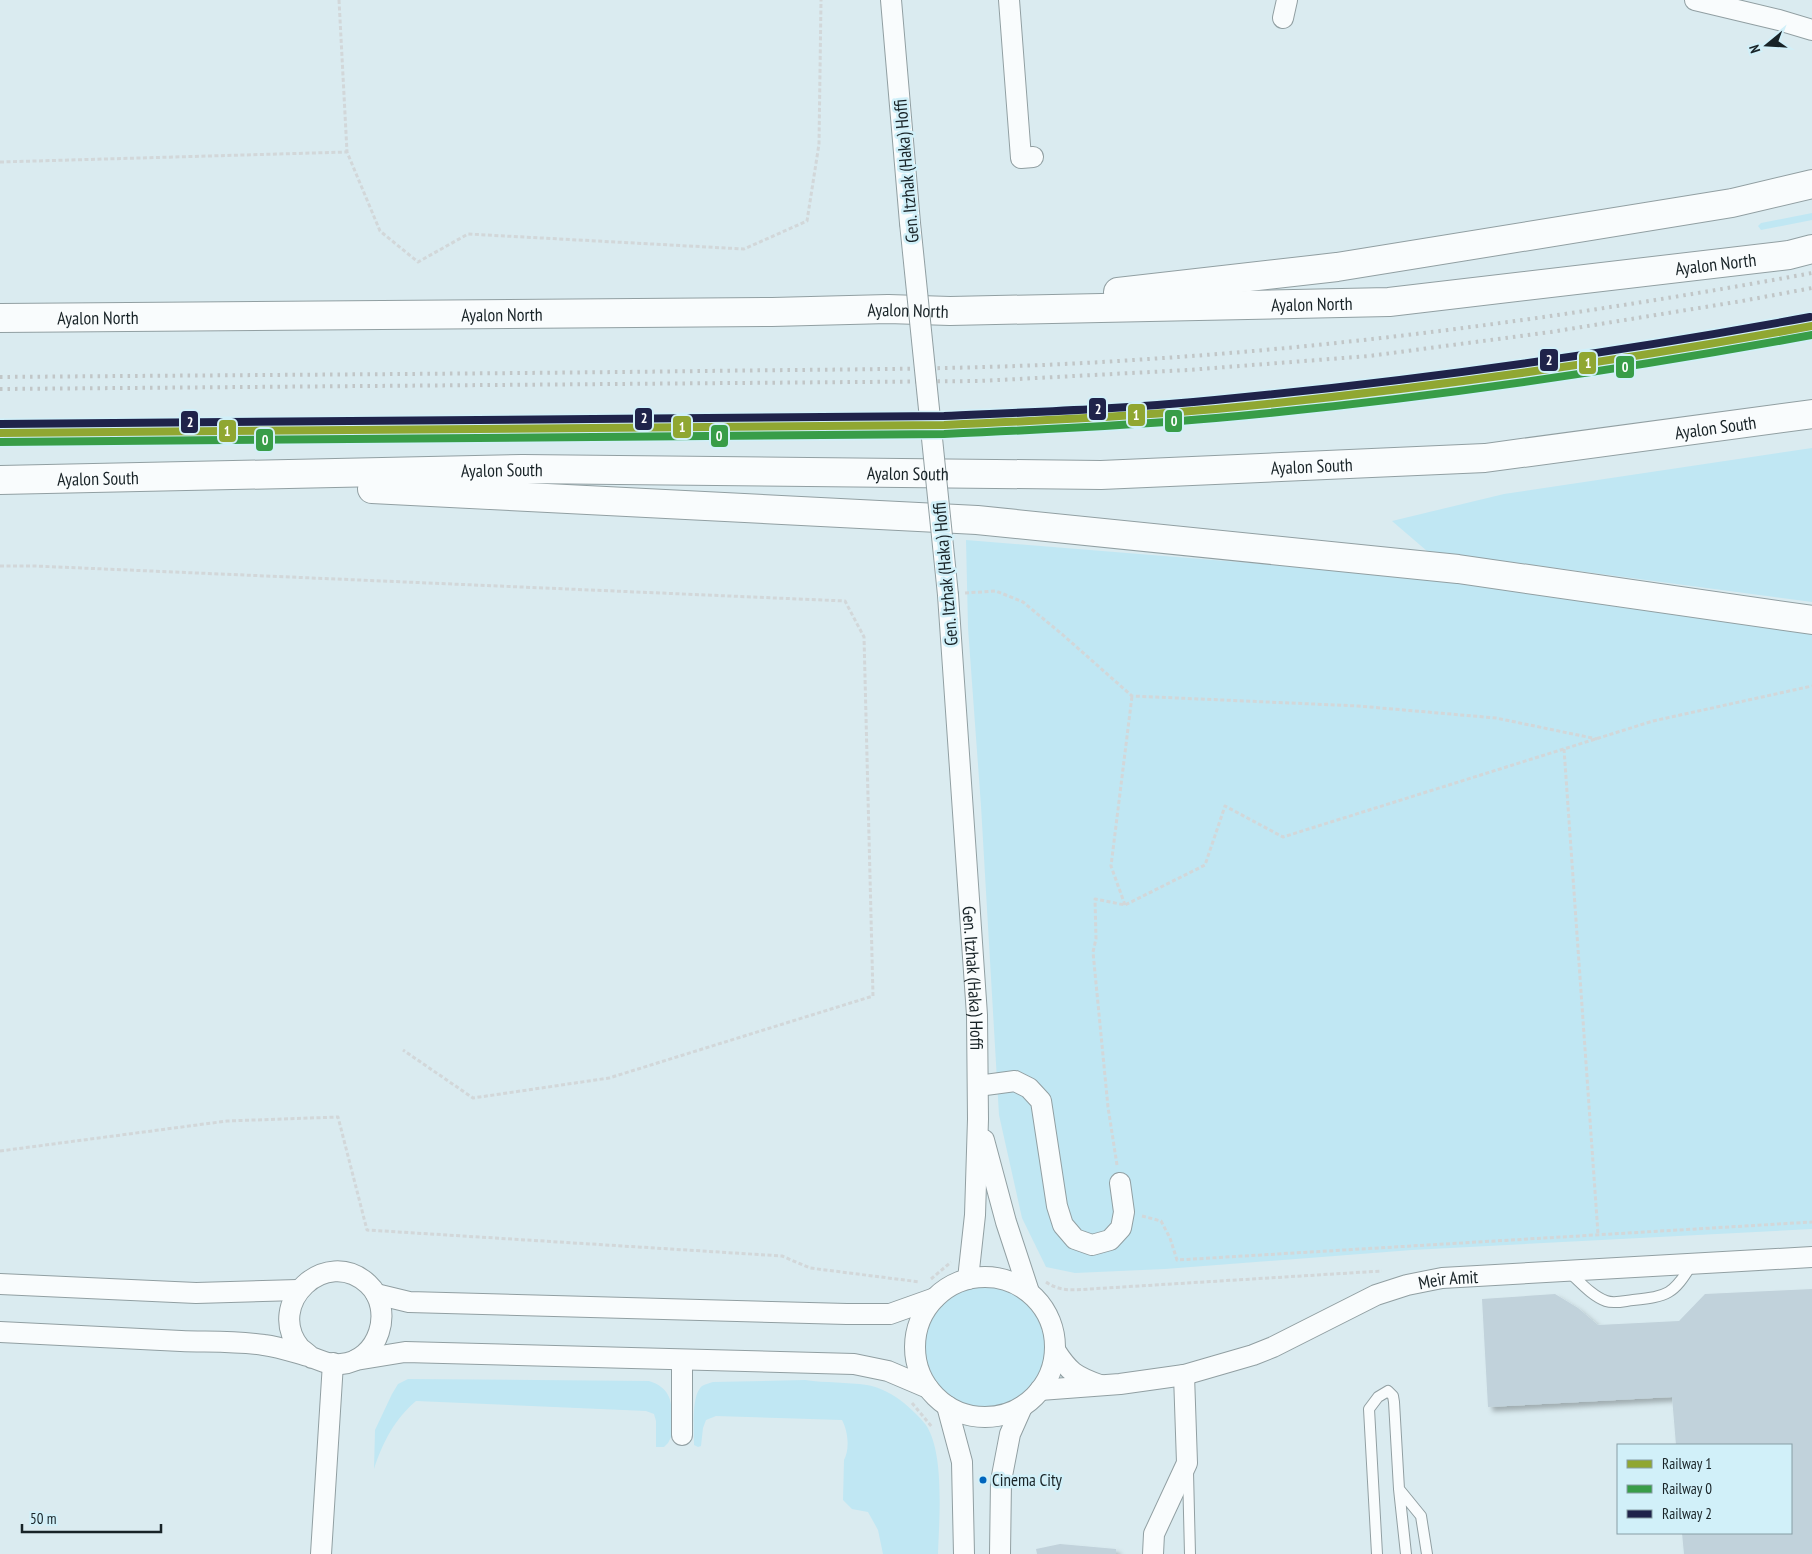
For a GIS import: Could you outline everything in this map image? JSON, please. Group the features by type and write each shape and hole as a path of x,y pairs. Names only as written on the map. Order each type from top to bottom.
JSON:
{"highway":[{"path":"950,310 1337,267 1732,203 1812,184"},
{"name":"Ayalon North","path":"0,318 772,312 888,309 950,310 1389,302 1789,255 1812,249"},
{"name":"Ayalon South","path":"0,480 522,469 1101,475 1485,458 1812,414"},
{"path":"138,478 976,520 1458,569 1812,620"}],"street":[{"name":"Gen. Itzhak (Haka) Hoffi","path":"891,0 910,223 948,595 977,1015 978,1119 975,1215 968,1279"},
{"path":"1009,0 1020,158 1033,156"},
{"path":"1695,0 1812,30"},
{"path":"978,1086 1014,1081 1030,1088 1041,1101 1057,1206 1063,1225 1075,1240 1092,1245 1110,1240 1121,1228 1124,1212 1120,1183"},
{"name":"Gen. Itzhak (Haka) Hoffi","path":"978,1119 1006,1222 1034,1285"},
{"name":"Meir Amit","path":"1040,1390 1102,1386 1184,1375 1253,1355 1273,1347 1376,1295 1407,1284 1442,1278 1812,1257"},
{"path":"312,1358 300,1348 293,1334 290,1319 292,1304 298,1290 308,1280 320,1274 346,1272 368,1284 376,1294 381,1308 382,1324 378,1338 368,1351 356,1360"},
{"path":"376,1294 409,1302 890,1314 931,1290 951,1286 968,1279 1000,1278 1015,1284 1034,1285 1054,1335 1055,1350 1048,1378 1040,1390 1022,1407 1008,1414 976,1417 961,1413 947,1406 928,1388 919,1371 915,1351 917,1332 931,1290"},
{"path":"0,1284 196,1293 298,1290"},
{"path":"0,1332 264,1345 326,1363 341,1364 405,1352 854,1364 888,1371 928,1388"},
{"path":"1055,1350 1066,1367 1082,1378 1102,1386"},
{"path":"682,1360 682,1435"},
{"path":"321,1554 333,1363"},
{"path":"1153,1554 1154,1534 1187,1463 1184,1375"},
{"path":"947,1406 962,1462 964,1554"},
{"path":"1000,1554 1001,1481 1010,1434 1022,1407"}],"lane":[{"path":"1567,1270 1596,1295 1606,1301 1616,1302 1663,1296 1671,1292 1681,1282 1692,1263"},
{"path":"1376,1554 1370,1409 1378,1397 1388,1391 1393,1396 1394,1402 1399,1488 1406,1554"},
{"path":"1187,1463 1190,1554"},
{"path":"1399,1488 1421,1516 1427,1554"}],"path":[{"path":"339,0 347,152 380,231 418,262 468,234 744,249 807,221 819,144 822,0"},
{"path":"0,162 347,152"},
{"path":"0,566 845,601 864,637 873,996 609,1078 473,1098 404,1050"},
{"path":"948,595 983,590 996,591 1023,602 1132,696 1358,706 1496,718 1597,739"},
{"path":"1120,1183 1108,1107 1092,952 1096,939 1095,899 1125,905 1205,865 1225,806 1283,837 1653,721 1812,686"},
{"path":"1125,905 1111,866 1132,696"},
{"path":"1564,749 1598,1234"},
{"path":"0,1151 227,1121 338,1117 367,1230 782,1256 810,1268 931,1290"},
{"path":"1124,1212 1160,1221 1170,1238 1177,1260 1812,1222"},
{"path":"1034,1285 1051,1286 1065,1290 1090,1289"}],"shaded area":[{"path":"1812,213 1812,220 1761,230 1758,226 1761,223"},
{"path":"1812,448 1812,602 1427,551 1392,521 1504,494"},
{"path":"966,540 1422,577 1812,629 1812,1229 1412,1250 1165,1269 1075,1273 1046,1267 1022,1218 999,1115 981,806 968,628"},
{"path":"985,1285 1009,1290 1029,1303 1042,1323 1047,1347 1042,1371 1029,1391 1009,1404 985,1409 961,1404 941,1391 928,1371 923,1347 928,1323 941,1303 961,1290"},
{"path":"408,1379 649,1381 665,1390 669,1396 672,1411 671,1437 664,1447 656,1447 656,1421 654,1414 646,1411 416,1401 401,1416 390,1432 374,1469 375,1430 398,1384"},
{"path":"805,1380 859,1384 877,1388 891,1394 904,1403 926,1425 932,1437 936,1453 940,1488 938,1554 883,1554 878,1530 868,1512 852,1509 843,1500 844,1460 848,1445 842,1420 716,1416 706,1420 701,1446 694,1445 696,1397 702,1386 713,1382"}],"building":[{"path":"1812,1289 1812,1554 1684,1554 1682,1534 1792,1534 1792,1444 1676,1444 1672,1397 1488,1407 1482,1299 1555,1294 1578,1308 1598,1325 1679,1321 1705,1294"},
{"path":"1060,1544 1116,1549 1116,1554 1037,1554 1036,1549"}],"railway":[{"path":"0,377 865,369 1079,363 1218,354 1474,327 1643,302 1812,273"},
{"path":"0,389 980,381 1188,370 1369,356 1551,332 1812,288"}],"rail line":[{"name":"2","path":"0,424 944,416 1113,408 1290,392 1439,375 1588,354 1810,317"},
{"name":"1","path":"0,433 944,425 1114,417 1216,409 1441,384 1590,363 1812,326"},
{"name":"0","path":"0,442 944,434 1114,426 1291,411 1441,393 1664,361 1812,335"}],"place":[{"name":"Cinema City","path":"983,1480"}]}
